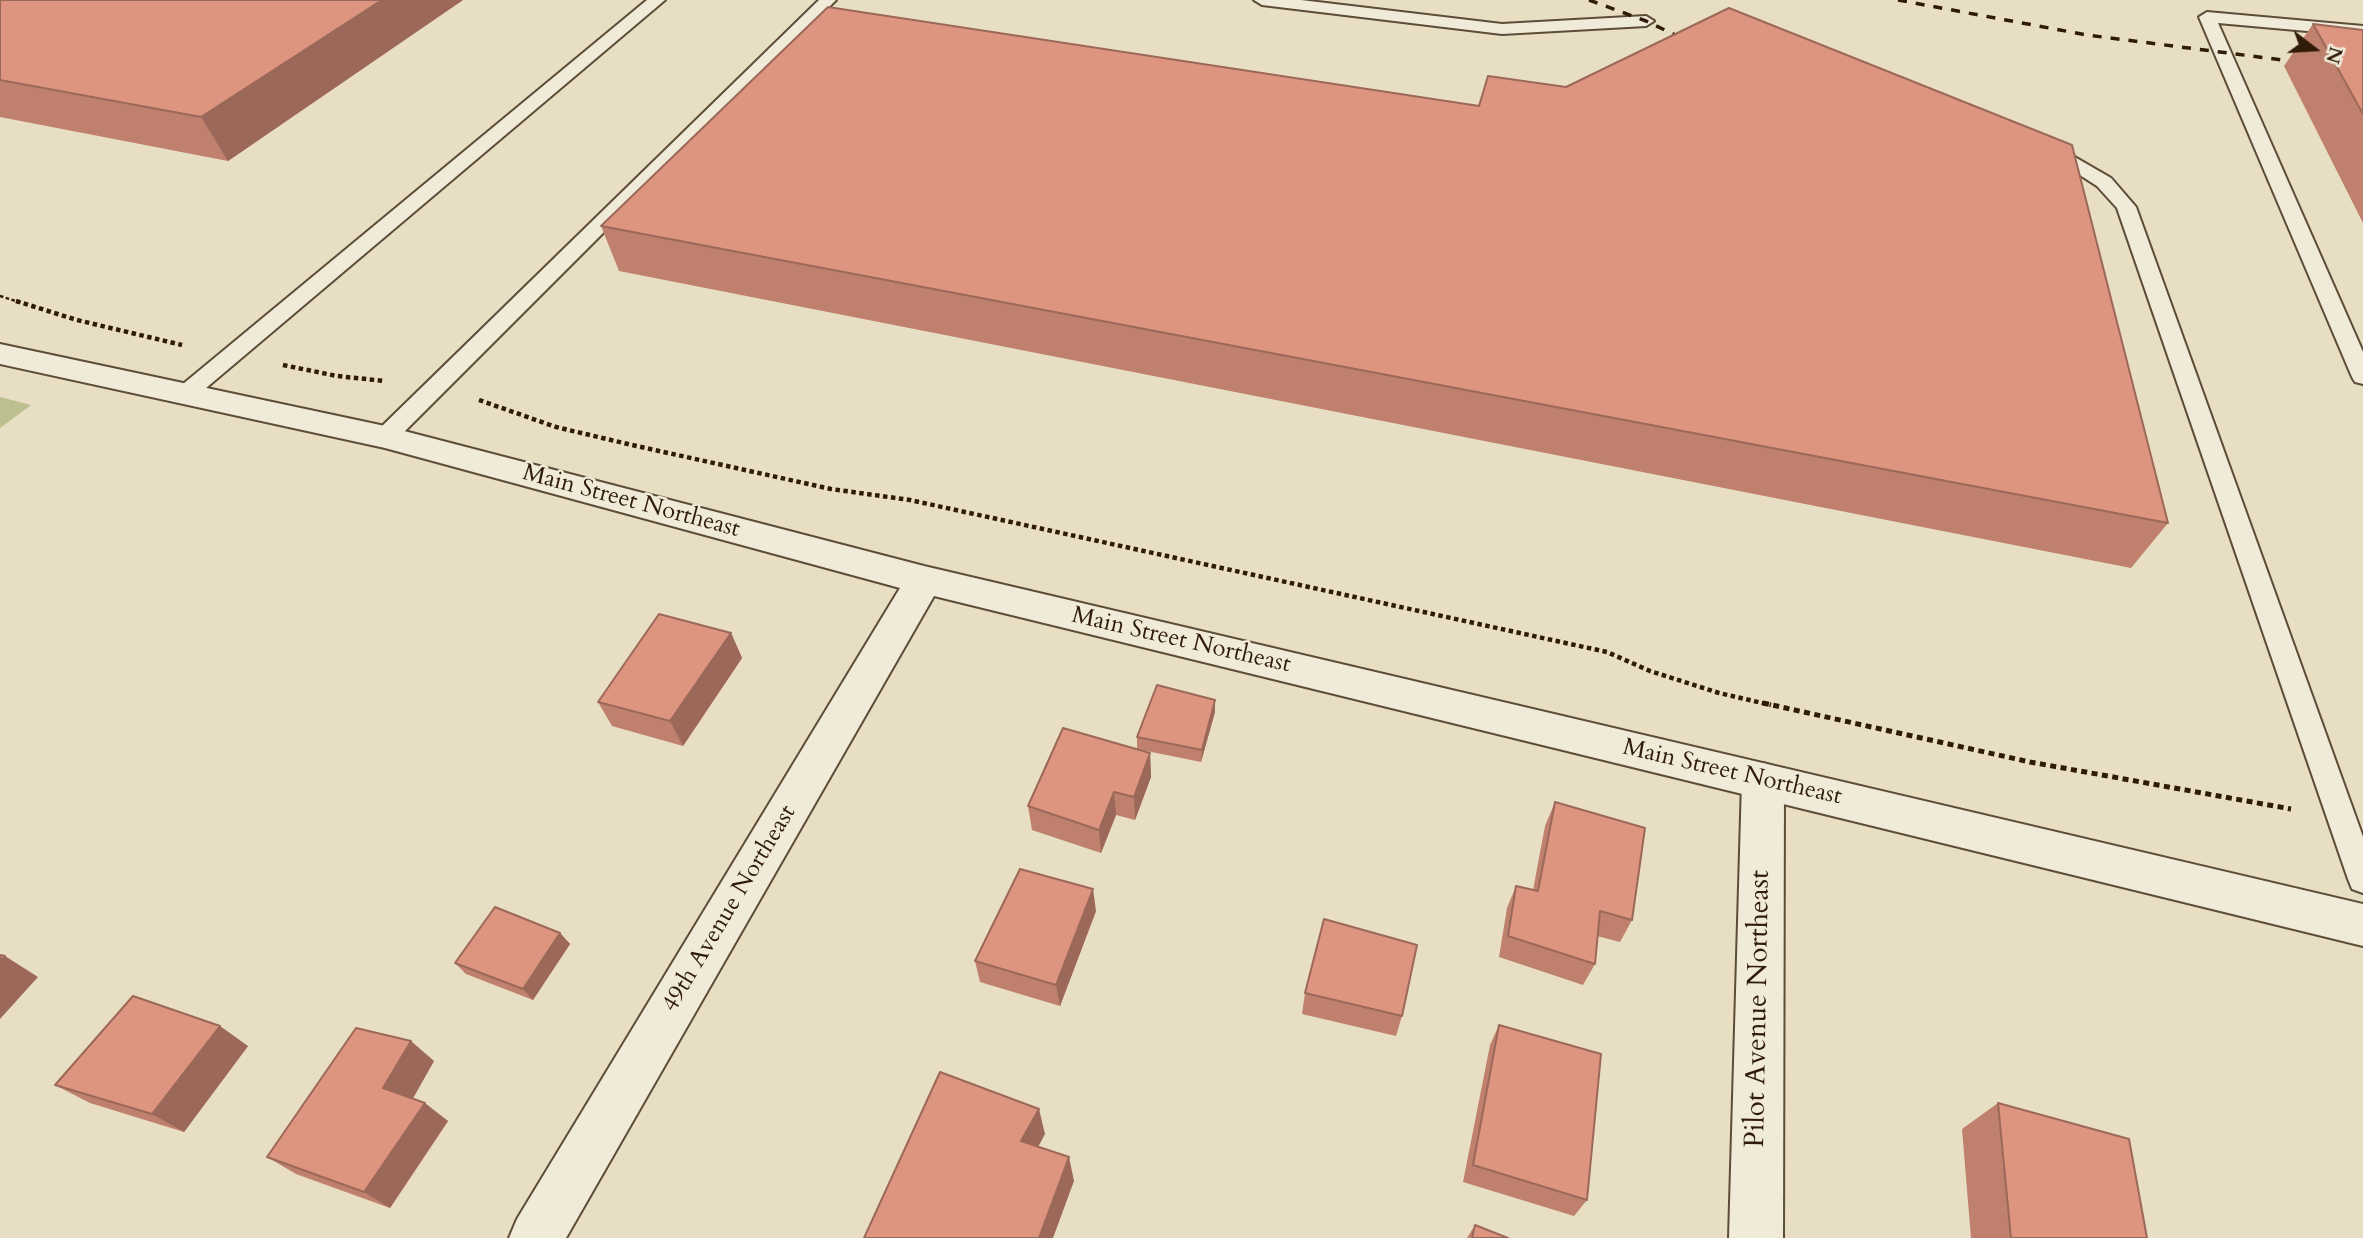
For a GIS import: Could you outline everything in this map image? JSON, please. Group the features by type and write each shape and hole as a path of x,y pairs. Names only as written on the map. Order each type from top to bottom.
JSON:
{"street":[{"name":"Main Street Northeast","path":"0,354 385,437 924,580 2363,925"},
{"name":"49th Avenue Northeast","path":"536,1238 924,580"},
{"name":"Pilot Avenue Northeast","path":"1756,1238 1763,781"}],"lane":[{"path":"185,394 657,0"},
{"path":"385,437 828,0"},
{"path":"1262,0 1502,29 1646,21"},
{"path":"2363,31 2207,17 2356,342 2363,377"},
{"path":"2028,139 2053,149 2104,182 2126,207 2363,879"}],"path":[{"path":"0,296 135,335 493,403 556,427 831,489 910,500 1607,652 1650,671 1732,696 2029,762 2342,819"}],"green space":[{"path":"0,397 31,405 0,428"}],"building":[{"path":"0,0 382,0 201,117 0,80"},
{"path":"828,7 1479,106 1488,76 1566,87 1729,8 2072,145 2168,523 601,226"},
{"path":"2313,24 2363,30 2363,114"},
{"path":"659,614 731,633 670,721 598,702"},
{"path":"1157,685 1215,700 1202,750 1137,737"},
{"path":"1063,728 1150,753 1134,797 1114,792 1099,830 1028,806"},
{"path":"1555,802 1645,828 1632,920 1600,911 1595,964 1508,936 1516,886 1538,891"},
{"path":"1020,869 1093,889 1056,985 975,961"},
{"path":"495,907 560,933 523,989 455,963"},
{"path":"1324,919 1417,945 1402,1016 1305,993"},
{"path":"133,996 220,1026 152,1114 55,1085"},
{"path":"1499,1025 1601,1054 1587,1200 1473,1165"},
{"path":"356,1028 411,1041 383,1088 425,1103 364,1192 267,1157"},
{"path":"940,1072 1039,1109 1021,1141 1069,1157 1039,1238 864,1238"},
{"path":"1998,1103 2129,1139 2147,1238 2011,1238"},
{"path":"1475,1225 1508,1238 1472,1238"}],"railway":[{"path":"1589,0 1646,21 1692,43"},
{"path":"1898,0 2087,35 2306,63"}]}
